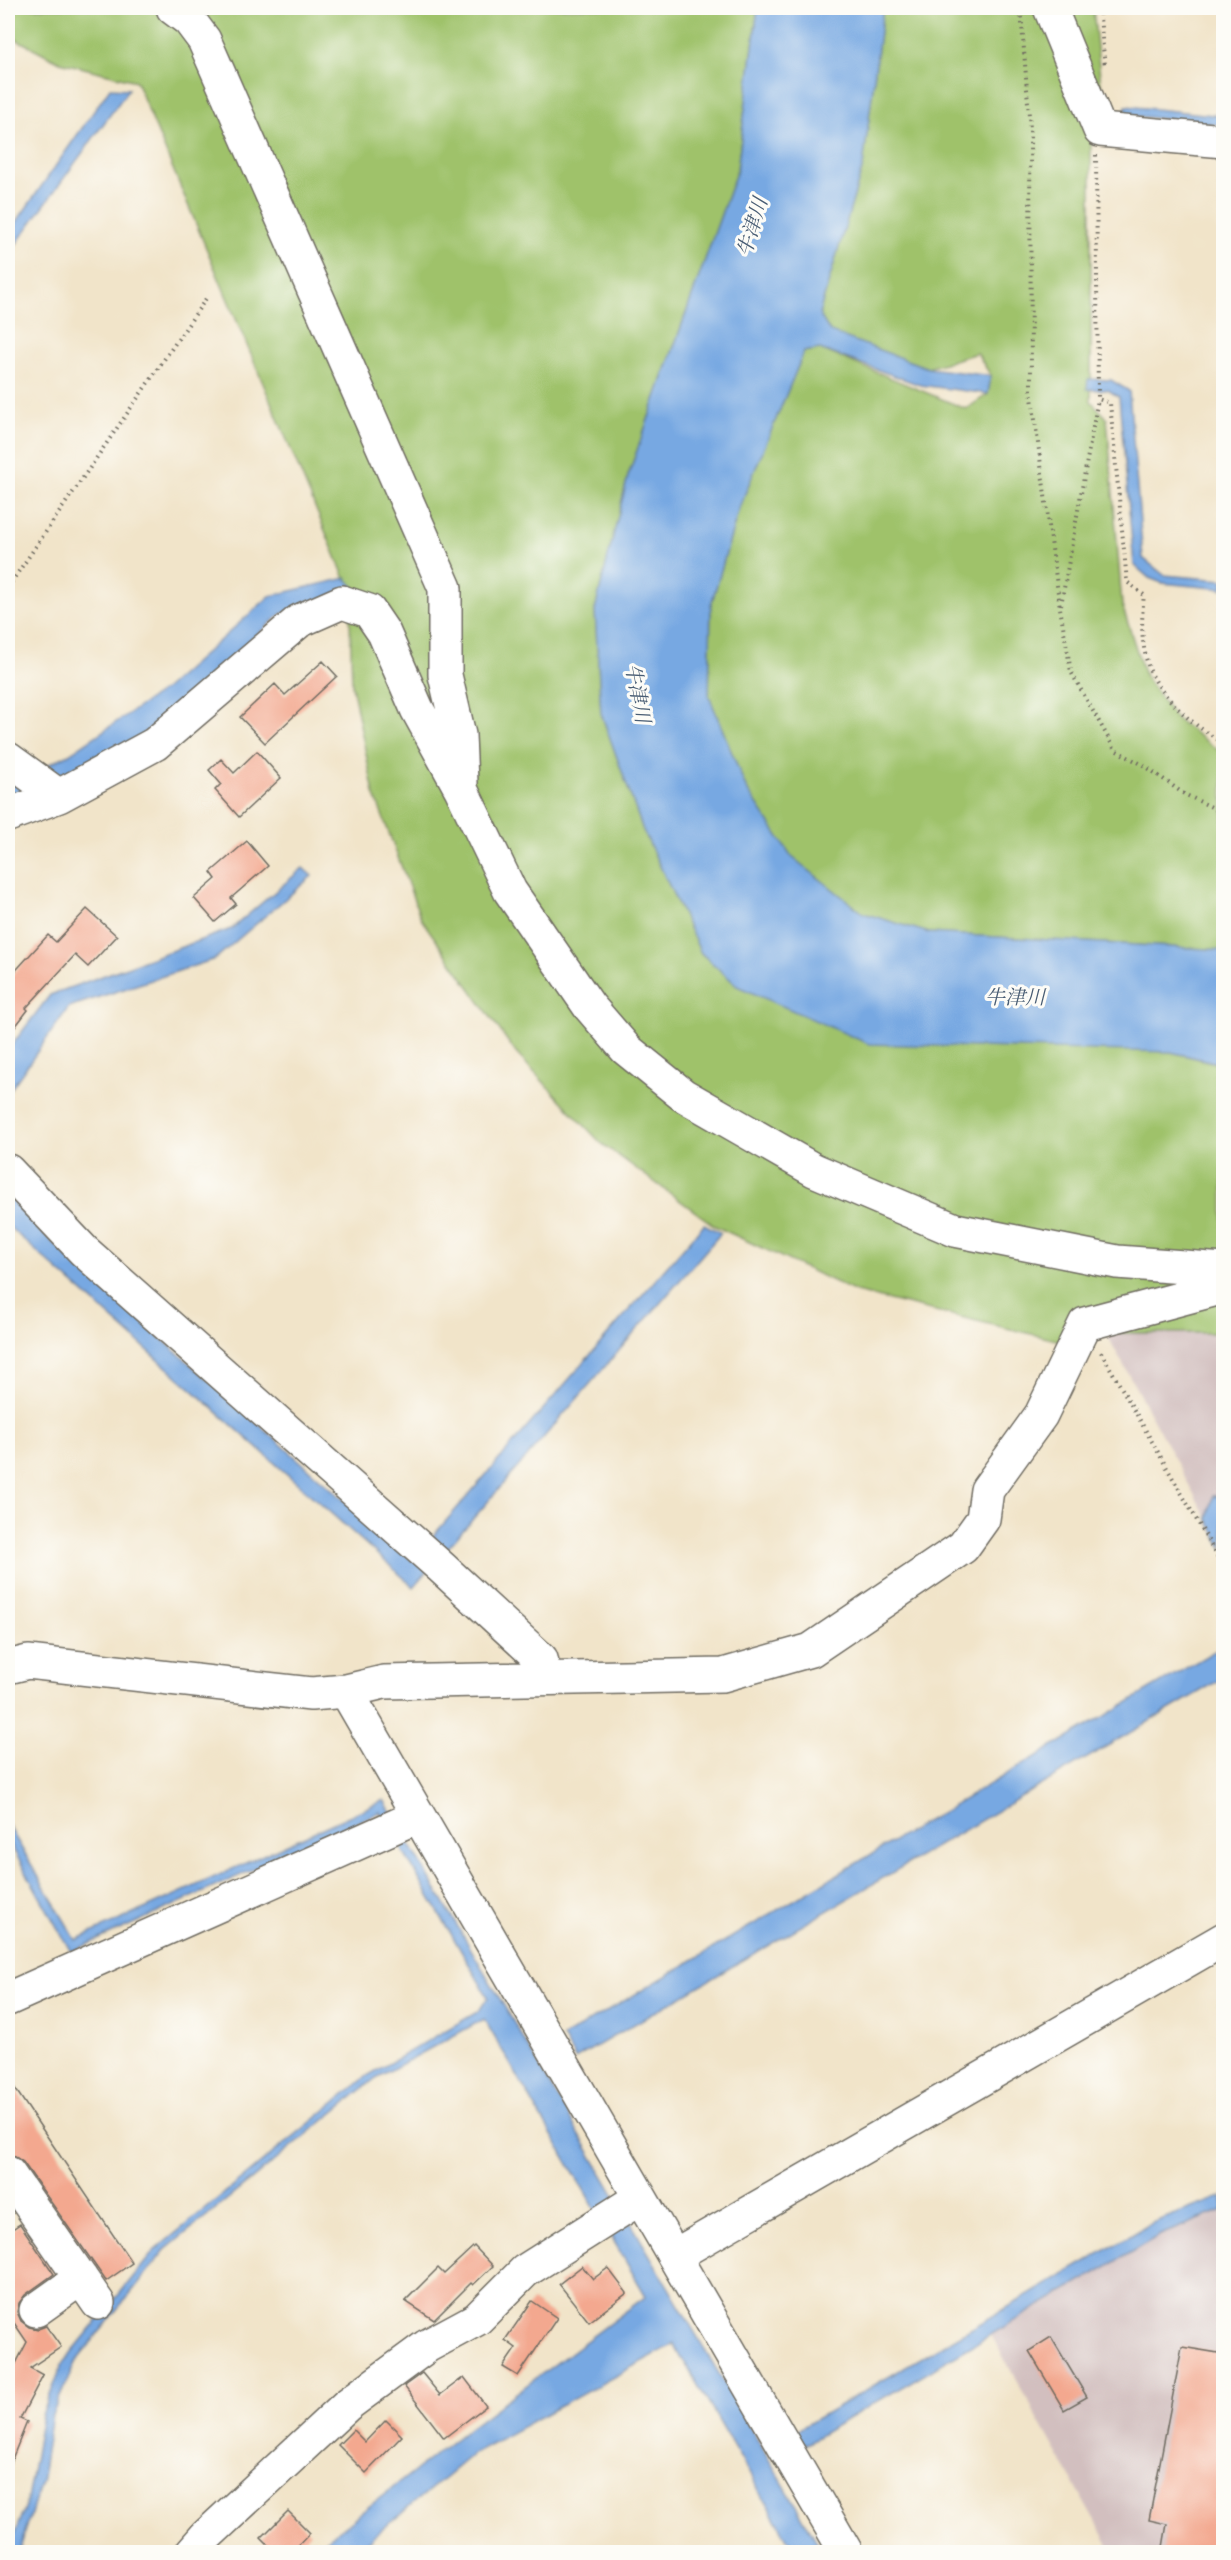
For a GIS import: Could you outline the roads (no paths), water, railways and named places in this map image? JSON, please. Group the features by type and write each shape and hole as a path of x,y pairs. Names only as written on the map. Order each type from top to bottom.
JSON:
{"street":[{"path":"173,8 189,20 204,40 445,588 445,675 459,735 461,789"},
{"path":"1050,8 1100,130 1224,141"},
{"path":"8,815 58,796 155,744 299,621 342,602 369,611 384,633 417,709 461,789 510,891 589,1006 626,1048 683,1095 814,1170 955,1230 1117,1262 1224,1270"},
{"path":"17,766 58,796"},
{"path":"8,1171 84,1251 441,1567 541,1659 545,1678"},
{"path":"8,1667 28,1662 311,1694 346,1691 384,1682 723,1675 811,1650 963,1547 982,1519 987,1490 1041,1415 1085,1324 1224,1287"},
{"path":"346,1691 402,1823 640,2198 834,2548"},
{"path":"8,1999 402,1823"},
{"path":"674,2256 1224,1939"},
{"path":"14,2194 89,2290 36,2310"},
{"path":"192,2553 205,2536 347,2405 427,2346 477,2319 525,2271 640,2198"}],"water":[{"name":"牛津川","path":"758,8 883,8 863,166 819,314 830,332 928,368 991,376 988,394 920,385 820,349 804,352 739,508 711,605 709,696 746,788 792,857 863,913 929,933 1223,950 1223,1064 1171,1052 869,1044 739,987 701,953 643,830 601,713 595,610 628,476 737,170"},
{"path":"110,88 129,89 8,255 8,234"},
{"path":"1126,106 1223,116 1223,125 1125,115"},
{"path":"1088,379 1111,380 1129,391 1143,558 1164,575 1223,580 1223,589 1162,583 1149,578 1134,565 1119,397 1108,390 1087,389"},
{"path":"346,578 354,587 281,614 139,738 61,781 8,798 8,783 17,781 69,754 165,689 270,596"},
{"path":"303,868 312,876 215,959 69,1007 8,1093 8,1050 50,995 231,929"},
{"path":"8,1196 50,1240 412,1560 704,1224 721,1233 414,1587 8,1226"},
{"path":"1213,1496 1223,1497 1223,1549 1207,1518"},
{"path":"1223,1646 1223,1678 575,2059 563,2037"},
{"path":"384,1800 823,2552 795,2552 674,2344 474,2453 355,2552 311,2552 464,2432 646,2296 484,2019 376,2078 165,2250 75,2363 52,2415 41,2482 19,2552 8,2552 27,2500 42,2415 63,2363 155,2250 367,2076 479,2011 488,1997 380,1812 71,1952 8,1840 8,1825 76,1940"},
{"path":"1223,2196 1223,2210 1160,2235 795,2450 787,2436 1152,2223"}]}
